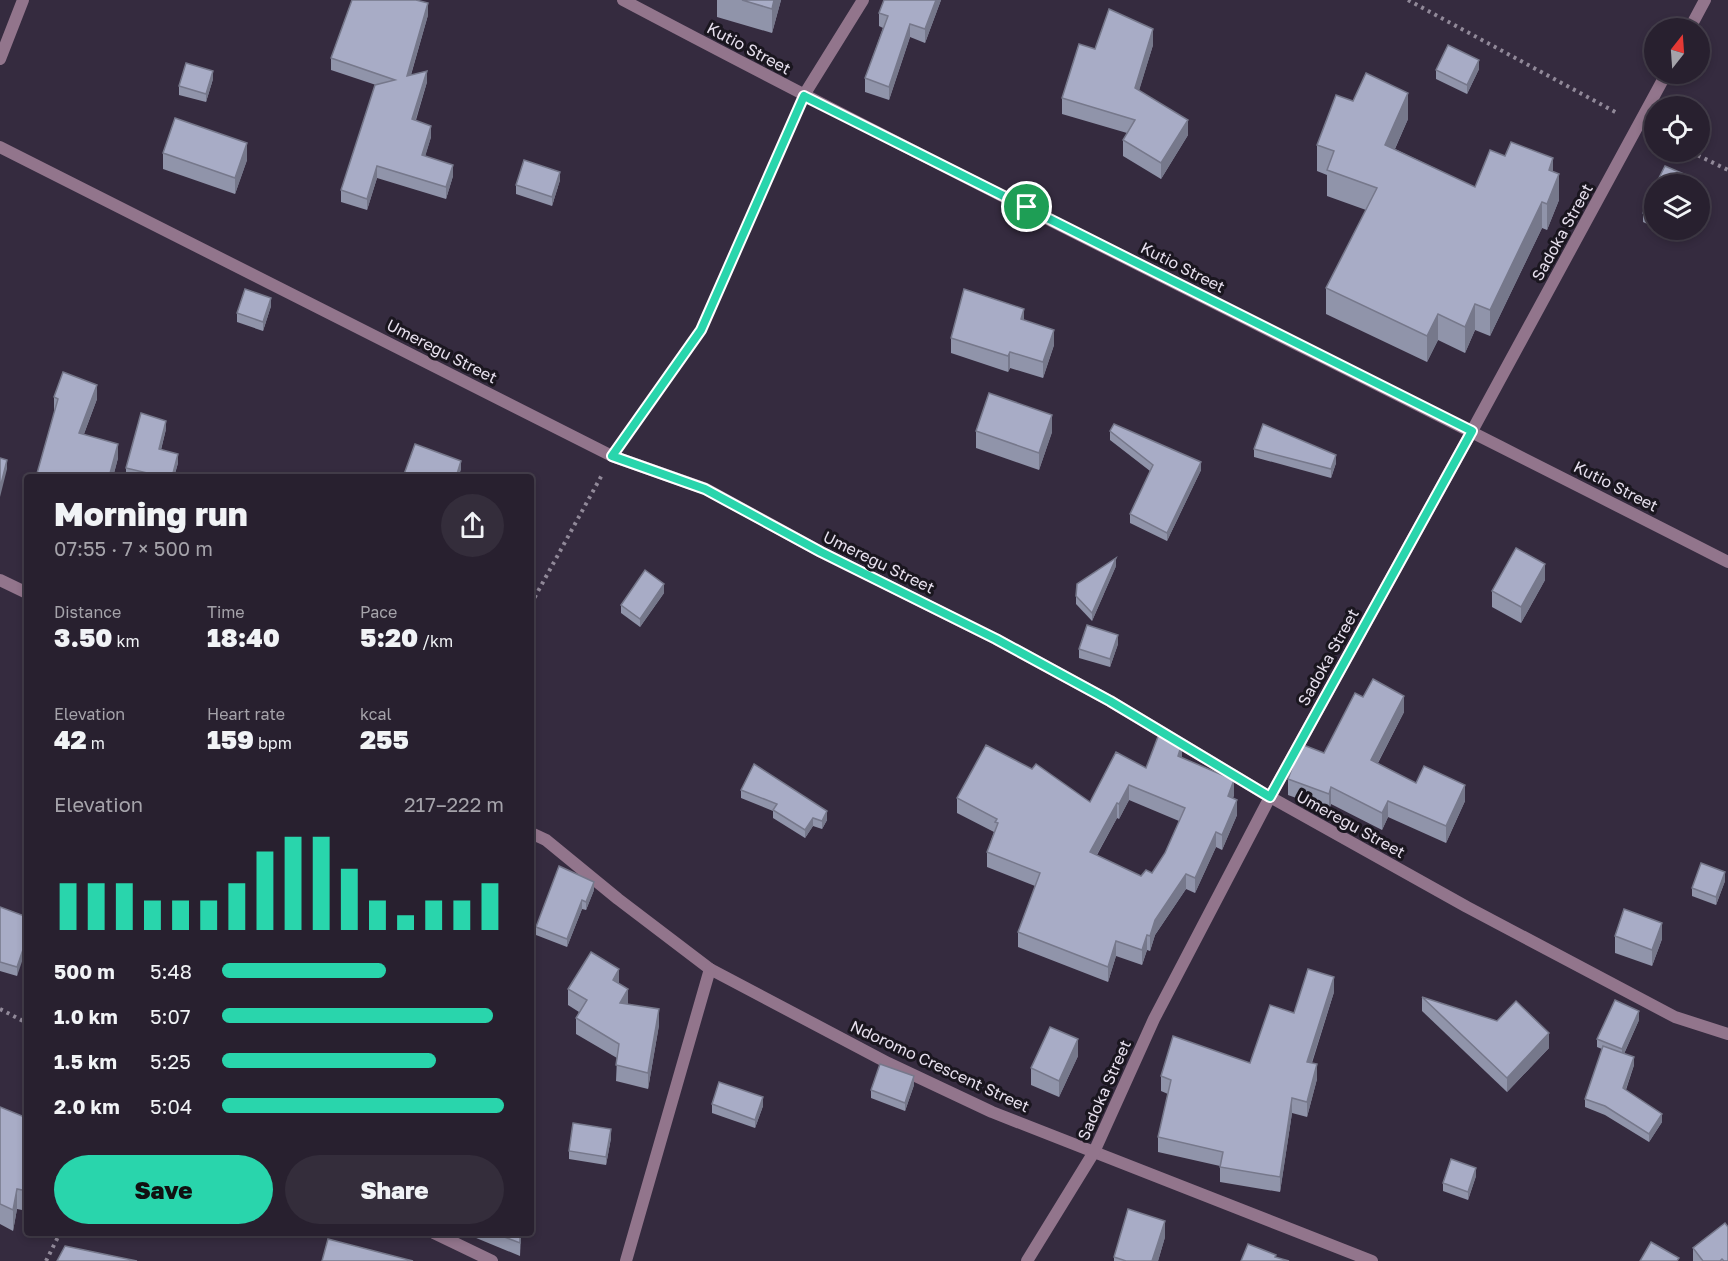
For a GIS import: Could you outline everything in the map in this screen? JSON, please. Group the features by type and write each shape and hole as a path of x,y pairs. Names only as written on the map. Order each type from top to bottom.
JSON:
{"street":[{"path":"0,58 23,0"},
{"name":"Kutio Street","path":"623,0 804,96 1728,562"},
{"path":"804,96 863,0"},
{"path":"1695,18 1705,0"},
{"name":"Sadoka Street","path":"1027,1261 1094,1152 1154,1018 1270,797 1661,84"},
{"name":"Umeregu Street","path":"0,147 612,456 705,489 821,552 996,639 1110,701 1270,797 1467,907 1675,1017 1728,1034"},
{"path":"0,580 24,592"},
{"name":"Ndoromo Crescent Street","path":"534,834 546,840 618,899 710,969 898,1068 992,1112 1372,1261"},
{"path":"626,1261 710,969"},
{"path":"440,1236 492,1261"}],"path":[{"path":"1408,0 1639,125"},
{"path":"534,599 612,456 701,330 804,96"},
{"path":"1710,161 1728,170"},
{"path":"0,1009 24,1021"},
{"path":"46,1261 58,1236"}],"building":[{"path":"352,0 416,0 428,3 407,76 427,71 412,119 431,126 422,155 453,165 446,187 377,166 367,199 341,190 375,85 395,80 331,58"},
{"path":"742,0 774,0 772,9"},
{"path":"884,0 936,0 925,29 910,24 889,87 865,78 888,16 879,13"},
{"path":"1109,9 1153,29 1135,88 1188,120 1161,163 1123,140 1135,120 1062,98 1079,44 1095,49"},
{"path":"1448,45 1479,60 1467,85 1436,70"},
{"path":"186,63 213,71 206,94 179,86"},
{"path":"1366,73 1408,93 1385,145 1475,187 1490,150 1505,156 1511,142 1553,158 1549,170 1559,174 1547,204 1542,202 1490,310 1475,304 1465,327 1438,314 1427,336 1326,288 1377,188 1327,170 1334,151 1317,145 1336,95 1353,101"},
{"path":"175,118 247,143 235,178 163,153"},
{"path":"524,160 560,172 552,197 516,185"},
{"path":"1665,166 1684,174 1661,174"},
{"path":"245,289 271,298 263,322 237,313"},
{"path":"964,289 1024,309 1021,319 1054,330 1043,362 1010,352 1008,356 951,338"},
{"path":"63,372 97,385 79,433 118,444 110,474 37,474 58,399 54,397"},
{"path":"989,393 1052,415 1039,453 976,431"},
{"path":"141,413 166,421 159,449 178,454 173,474 151,474 126,468"},
{"path":"1114,424 1201,462 1167,533 1130,514 1153,465 1110,431"},
{"path":"1263,424 1336,455 1331,469 1254,449"},
{"path":"415,444 461,461 457,474 404,474"},
{"path":"0,458 7,460 0,488"},
{"path":"1516,548 1545,564 1521,607 1492,591"},
{"path":"1116,558 1092,613 1076,596 1077,584"},
{"path":"645,570 664,584 640,619 621,605"},
{"path":"1087,625 1118,635 1110,659 1079,649"},
{"path":"1373,679 1404,696 1371,760 1416,783 1424,766 1465,785 1446,826 1388,801 1382,813 1331,787 1329,794 1288,779 1301,744 1324,753 1355,693 1363,697"},
{"path":"1159,734 1182,743 1178,756 1234,780 1228,796 1237,800 1222,835 1216,832 1195,878 1186,874 1155,920 1142,950 1116,941 1108,967 1018,932 1040,873 987,852 998,823 995,822 997,819 957,798 986,745 1032,769 1036,764 1090,802 1116,752 1146,768","holes":["1129,785 1185,808 1165,853 1152,873 1146,870 1141,876 1090,852"]},
{"path":"754,764 827,811 822,821 813,818 805,830 773,810 777,804 741,790"},
{"path":"1701,863 1725,872 1716,897 1692,888"},
{"path":"559,866 594,882 586,902 582,900 567,939 536,927"},
{"path":"0,907 24,916 24,947 17,967 0,962"},
{"path":"1624,909 1662,923 1652,950 1615,936"},
{"path":"591,952 619,969 613,980 628,989 620,1003 659,1009 648,1073 616,1065 619,1044 576,1018 587,1000 568,989"},
{"path":"1308,969 1334,977 1307,1062 1317,1064 1307,1102 1292,1098 1280,1177 1220,1167 1223,1152 1158,1137 1171,1080 1161,1076 1173,1036 1250,1063 1270,1005 1294,1013"},
{"path":"1422,997 1497,1021 1516,1001 1549,1033 1507,1078"},
{"path":"1615,1000 1639,1011 1622,1049 1597,1039"},
{"path":"1050,1027 1078,1039 1059,1081 1031,1068"},
{"path":"1603,1046 1634,1057 1623,1088 1662,1114 1649,1134 1605,1106 1585,1099"},
{"path":"880,1064 914,1076 905,1103 871,1090"},
{"path":"719,1082 763,1097 755,1120 712,1104"},
{"path":"0,1107 24,1117 24,1190 17,1189 13,1210 0,1204"},
{"path":"573,1123 611,1129 606,1157 569,1151"},
{"path":"1451,1159 1476,1168 1468,1192 1443,1183"},
{"path":"1128,1209 1165,1221 1152,1261 1126,1261 1114,1257"},
{"path":"1725,1223 1728,1227 1728,1261 1722,1259 1703,1261 1693,1248"},
{"path":"502,1236 520,1236 520,1243"},
{"path":"328,1239 413,1261 322,1261"},
{"path":"1651,1242 1679,1258 1677,1261 1640,1261"},
{"path":"1248,1244 1276,1255 1275,1257 1289,1261 1241,1261"},
{"path":"65,1246 137,1261 57,1261"}],"route":[{"path":"804,96 1027,207 1472,431 1270,797 1110,701 996,639 821,552 705,489 612,456 701,330 804,96"}]}
